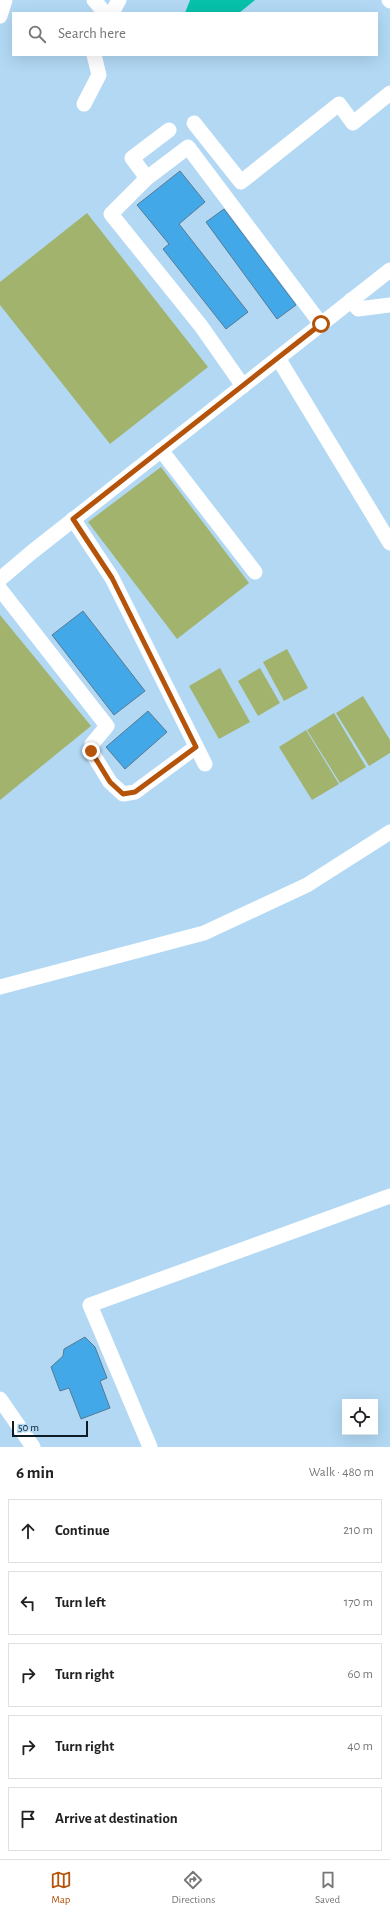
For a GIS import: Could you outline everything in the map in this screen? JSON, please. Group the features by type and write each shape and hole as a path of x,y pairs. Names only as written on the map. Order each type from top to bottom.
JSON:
{"street":[{"path":"0,16 5,0"},
{"path":"94,0 104,12"},
{"path":"113,12 119,0"},
{"path":"84,104 99,75 94,56"},
{"path":"194,123 241,182 339,104 353,123 390,93"},
{"path":"147,178 132,158 169,130"},
{"path":"243,386 201,326 111,214 147,178 188,148 321,324"},
{"path":"0,579 73,519 390,270"},
{"path":"351,300 358,309 390,306"},
{"path":"278,358 390,543"},
{"path":"161,450 255,572"},
{"path":"73,519 112,578 205,764"},
{"path":"0,590 107,726 92,744 91,751 110,782 123,794 135,792 196,747"},
{"path":"0,988 204,933 307,885 390,832"},
{"path":"150,1447 90,1305 390,1196"},
{"path":"0,1399 33,1447"}],"shaded area":[{"path":"190,0 255,0 240,12 185,12"},
{"path":"87,213 208,367 110,444 0,305 0,282"},
{"path":"161,467 249,583 177,639 88,522"},
{"path":"0,615 91,726 0,800"},
{"path":"287,649 308,688 284,701 263,662"},
{"path":"220,668 250,722 219,739 189,686"},
{"path":"260,668 280,703 258,716 238,681"},
{"path":"363,696 390,740 390,753 369,766 336,713"},
{"path":"334,713 366,767 340,783 307,730"},
{"path":"306,730 339,784 312,800 279,747"}],"building":[{"path":"180,171 205,202 179,224 248,312 226,329 163,249 169,244 137,205"},
{"path":"224,209 296,305 277,319 206,222"},
{"path":"83,611 145,691 114,715 52,635"},
{"path":"148,711 167,732 125,769 106,747"},
{"path":"85,1337 95,1347 107,1378 100,1381 110,1408 81,1419 69,1388 60,1391 51,1367 63,1356 64,1349"}],"route":[{"path":"91,751 110,782 123,794 135,792 196,747 112,578 73,519 321,324"}]}
